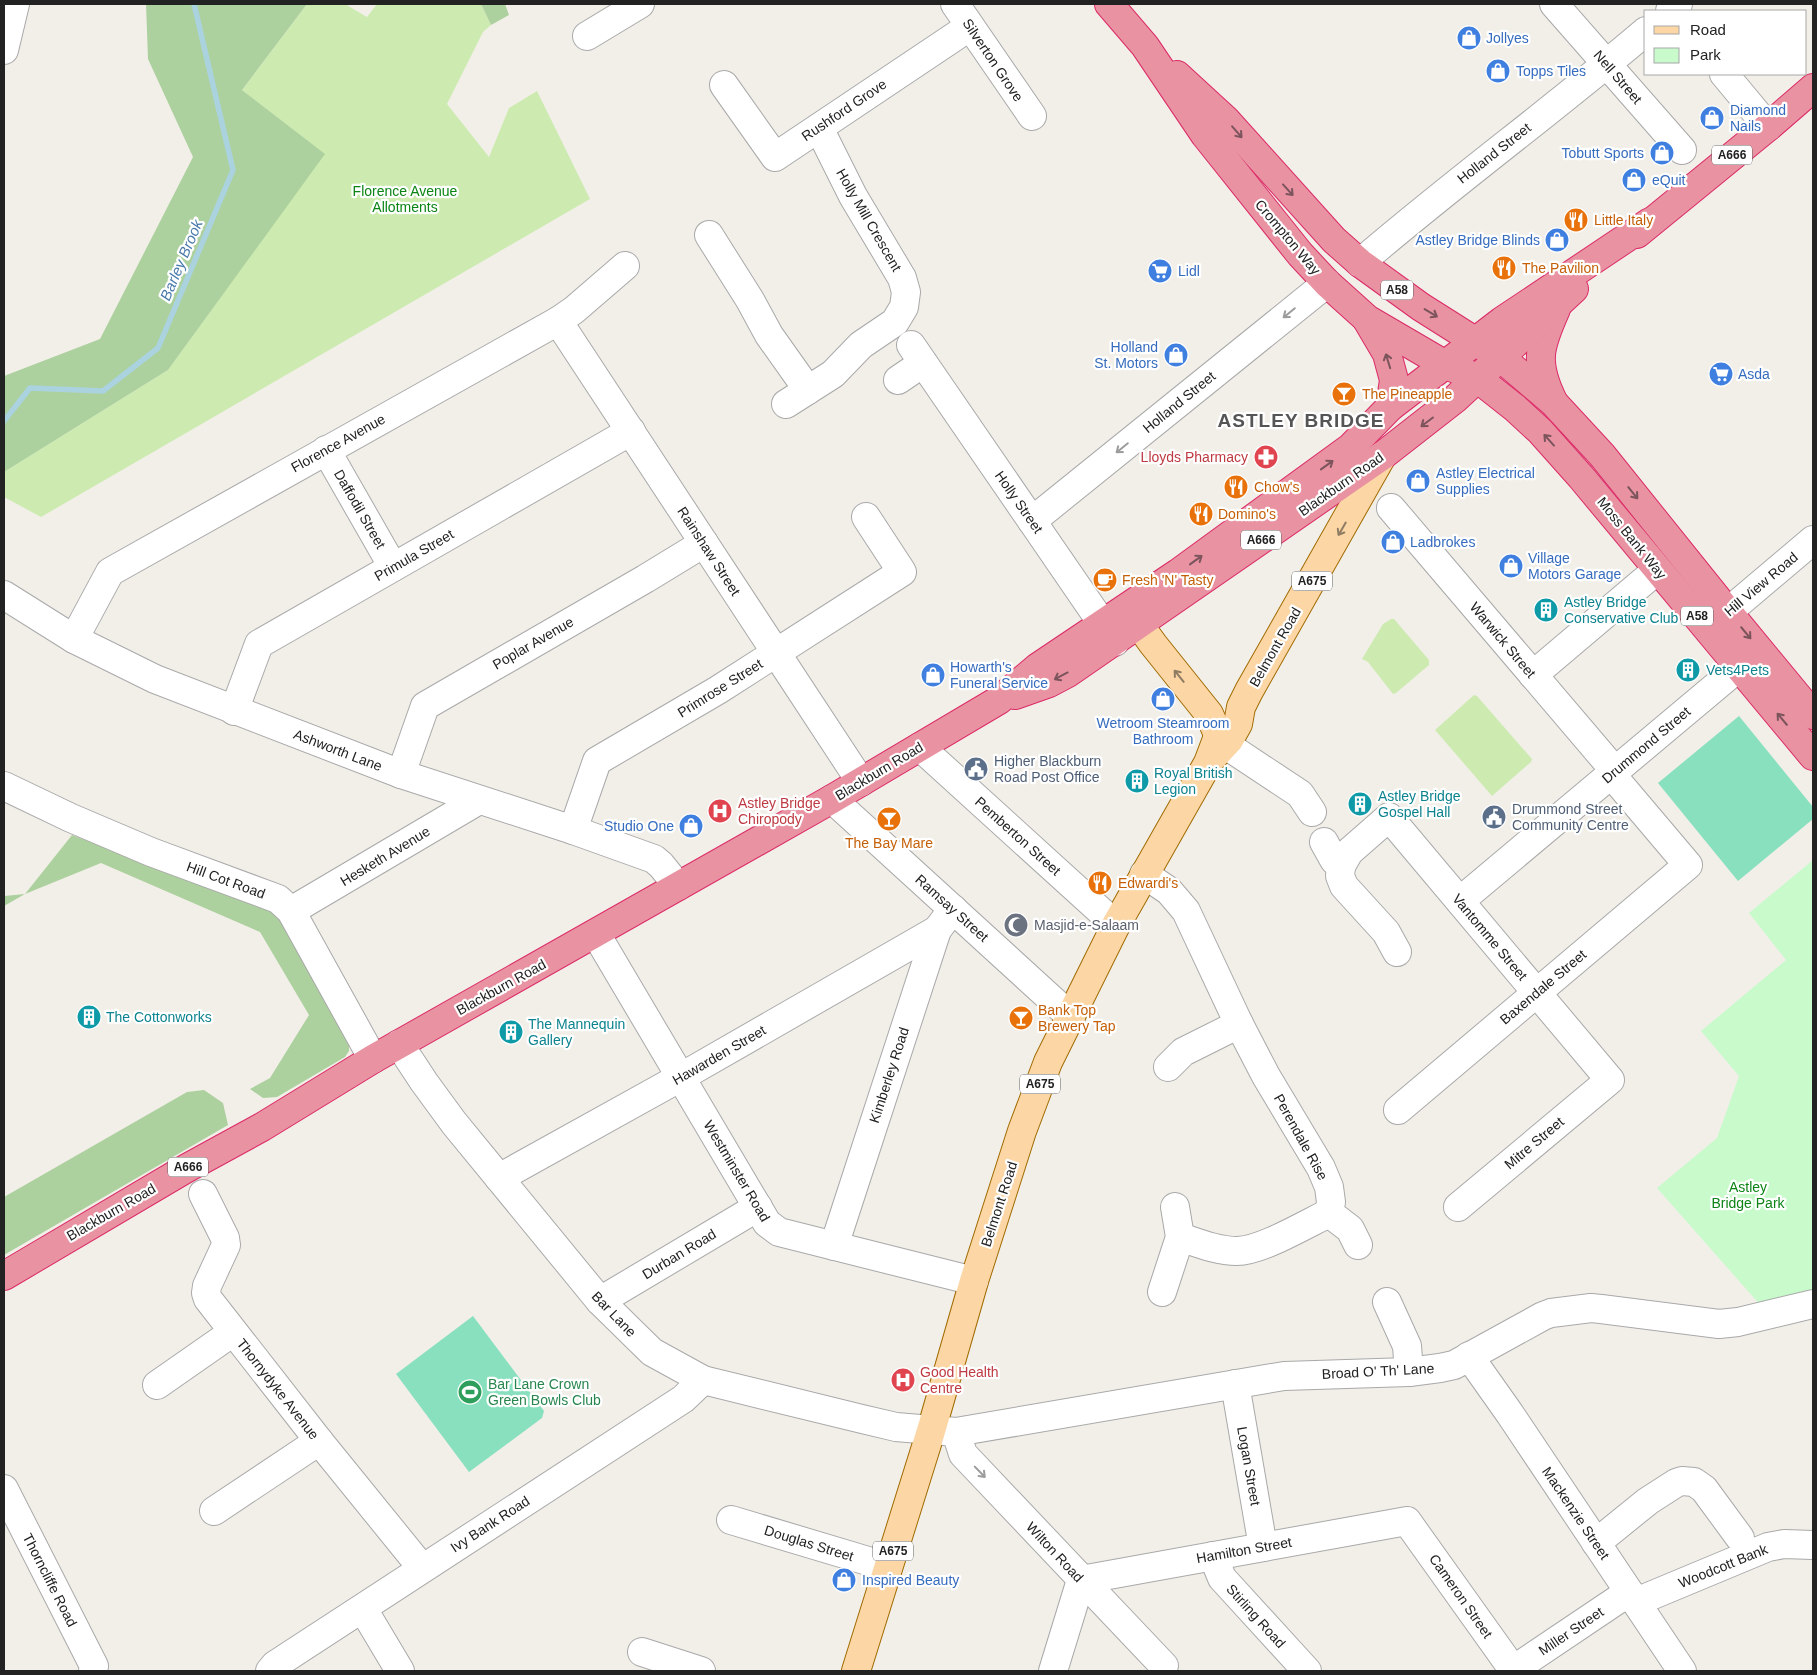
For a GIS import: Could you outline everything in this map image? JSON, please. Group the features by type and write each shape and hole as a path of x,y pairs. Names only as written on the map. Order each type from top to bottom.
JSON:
{"highway":[{"name":"Crompton Way","path":"1110,4 1145,46 1205,135 1295,248 1327,283 1367,319 1461,371"},
{"name":"Crompton Way","path":"1145,46 1226,120 1324,230 1360,263 1421,307 1476,340 1500,357"},
{"name":"Blackburn Road","path":"1133,616 1178,573 1351,447 1390,407 1461,371 1500,357 1650,222 1768,127 1813,88"},
{"name":"Blackburn Road","path":"4,1276 399,1044 861,782 999,700 1038,667 1109,633 1382,456 1455,399 1461,371 1476,340 1650,222"},
{"path":"1554,402 1541,371 1540,353 1546,331 1559,302"},
{"path":"1367,319 1386,354 1394,380 1390,407"},
{"name":"Moss Bank Way","path":"1500,357 1554,402 1602,455 1718,620 1739,667 1813,756"},
{"path":"1351,447 1398,420 1461,371"},
{"name":"Moss Bank Way","path":"1461,371 1515,408 1540,431 1658,570 1718,620 1813,714"}],"main road":[{"name":"Belmont Road","path":"856,1671 888,1567 943,1431 974,1280 1022,1131 1048,1062 1116,925 1215,740 1225,715 1241,707 1382,456"},
{"path":"1133,616 1215,740"}],"street":[{"path":"4,50 15,4"},
{"path":"587,36 640,4"},
{"name":"Silverton Grove","path":"955,4 1031,117"},
{"name":"Nell Street","path":"1554,4 1682,150"},
{"name":"Rushford Grove","path":"738,93 775,157 969,27"},
{"name":"Holland Street","path":"1360,263 1414,216 1644,33"},
{"path":"1725,75 1768,127"},
{"name":"Holly Mill Crescent","path":"709,235 735,256 750,300 769,335 797,397 832,374 861,346 895,322 904,307 906,292 902,278 853,196 819,128"},
{"name":"Florence Avenue","path":"74,639 110,572 558,321 574,310 625,266"},
{"name":"Holland Street","path":"1032,521 1327,283"},
{"name":"Rainshaw Street","path":"558,321 861,782"},
{"name":"Holly Street","path":"898,380 917,354 1109,633"},
{"name":"Primula Street","path":"234,711 259,644 631,431"},
{"name":"Daffodil Street","path":"326,450 394,567"},
{"name":"Warwick Street","path":"1392,508 1533,675 1688,864"},
{"name":"Primrose Street","path":"573,830 597,761 718,690 902,572 866,516"},
{"name":"Hill View Road","path":"1718,620 1813,540"},
{"name":"Poplar Avenue","path":"401,774 425,706 704,543"},
{"path":"1533,675 1658,570"},
{"name":"Ashworth Lane","path":"4,594 74,639 155,680 401,774 573,830 654,859 678,886"},
{"name":"Drummond Street","path":"1460,901 1739,667"},
{"path":"1215,740 1300,794 1312,812"},
{"name":"Pemberton Street","path":"920,747 1116,925"},
{"name":"Hill Cot Road","path":"4,786 71,818 150,852 278,898 291,911 373,1059"},
{"name":"Ramsay Street","path":"832,799 945,920 1071,1017"},
{"name":"Hesketh Avenue","path":"291,911 479,800"},
{"name":"Vantomme Street","path":"1341,866 1349,852 1389,816 1610,1080"},
{"path":"1324,842 1334,860 1341,866 1340,876 1344,886 1386,932 1397,952"},
{"name":"Baxendale Street","path":"1398,1110 1688,864"},
{"name":"Perendale Rise","path":"1144,874 1169,891 1186,911 1266,1076 1321,1168 1331,1202 1329,1213"},
{"name":"Hawarden Street","path":"499,1178 681,1077 945,920"},
{"name":"Kimberley Road","path":"834,1246 945,920"},
{"name":"Westminster Road","path":"596,934 767,1223 779,1232 974,1280"},
{"path":"1162,1071 1183,1052 1240,1024"},
{"name":"Bar Lane","path":"399,1044 454,1122 600,1302 652,1352 703,1380 896,1427 943,1431"},
{"name":"Mitre Street","path":"1458,1207 1610,1080"},
{"name":"Thornydyke Avenue","path":"203,1194 225,1238 226,1245 207,1286 208,1299 319,1441 422,1568"},
{"name":"Durban Road","path":"600,1302 758,1207"},
{"path":"1162,1292 1180,1237 1174,1207"},
{"path":"1180,1237 1215,1248 1237,1251 1256,1248 1329,1213 1350,1229 1358,1245"},
{"path":"1387,1302 1407,1346 1409,1372"},
{"name":"Broad O' Th' Lane","path":"943,1431 1299,1375 1409,1372 1440,1368 1454,1364 1500,1338 1551,1313 1596,1309 1719,1324 1738,1322 1813,1304"},
{"path":"157,1385 233,1332"},
{"name":"Mackenzie Street","path":"1469,1356 1682,1671"},
{"name":"Ivy Bank Road","path":"272,1668 422,1568 683,1399 703,1380"},
{"name":"Logan Street","path":"1235,1384 1263,1547"},
{"name":"Wilton Road","path":"943,1431 1080,1580 1164,1666"},
{"path":"214,1512 319,1441"},
{"path":"1596,1543 1648,1501 1676,1483 1688,1480 1700,1484 1704,1488 1740,1538"},
{"name":"Thorncliffe Road","path":"4,1488 94,1666 93,1671"},
{"name":"Douglas Street","path":"731,1520 888,1567"},
{"name":"Hamilton Street","path":"1080,1580 1407,1521"},
{"name":"Cameron Street","path":"1407,1521 1514,1671"},
{"name":"Woodcott Bank","path":"1632,1597 1768,1547 1784,1544 1813,1545"},
{"name":"Stirling Road","path":"1213,1556 1222,1578 1307,1671"},
{"path":"1053,1671 1080,1580"},
{"name":"Miller Street","path":"1514,1671 1632,1597"},
{"path":"363,1609 400,1671"},
{"path":"642,1652 700,1671"}],"green space":[{"path":"146,4 307,4 242,90 325,154 168,370 4,472 4,376 100,339 193,157 148,59"},
{"name":"Florence Avenue Allotments","path":"307,4 345,4 367,17 377,4 481,4 491,25 483,32 447,104 489,157 509,108 537,91 590,199 41,517 4,497 4,472 168,370 324,154 242,90"},
{"path":"481,4 505,4 509,15 491,25"},
{"path":"1394,619 1429,660 1429,665 1393,694 1368,662 1362,659 1383,624"},
{"path":"1474,695 1477,696 1532,759 1531,762 1492,796 1435,730"},
{"path":"1739,716 1813,807 1813,819 1738,881 1658,783"},
{"path":"72,835 258,905 273,913 284,926 349,1041 349,1051 345,1057 277,1097 263,1098 250,1089 270,1078 309,1015 260,932 101,863 25,894"},
{"name":"Astley Bridge Park","path":"1813,860 1813,1295 1762,1307 1657,1188 1717,1138 1739,1076 1701,1031 1786,960 1749,913"},
{"path":"25,894 4,906 4,896"},
{"path":"204,1090 223,1103 228,1125 4,1255 4,1197 187,1092"},
{"name":"Bar Lane Crown Green Bowls Club","path":"473,1316 544,1411 542,1418 469,1472 396,1374"}],"waterway":[{"name":"Barley Brook","path":"4,421 30,388 103,391 158,348 233,170 194,4"}],"place":[{"name":"Jollyes","path":"1469,38"},
{"name":"Topps Tiles","path":"1498,71"},
{"name":"Diamond Nails","path":"1712,118"},
{"name":"Tobutt Sports","path":"1662,153"},
{"name":"eQuit","path":"1634,180"},
{"name":"Little Italy","path":"1576,220"},
{"name":"Astley Bridge Blinds","path":"1557,240"},
{"name":"The Pavilion","path":"1504,268"},
{"name":"Lidl","path":"1160,271"},
{"name":"Holland St. Motors","path":"1176,355"},
{"name":"Asda","path":"1721,374"},
{"name":"The Pineapple","path":"1344,394"},
{"name":"Lloyds Pharmacy","path":"1266,457"},
{"name":"Astley Electrical Supplies","path":"1418,481"},
{"name":"Chow's","path":"1236,487"},
{"name":"Domino's","path":"1201,514"},
{"name":"Ladbrokes","path":"1393,542"},
{"name":"Village Motors Garage","path":"1511,566"},
{"name":"Fresh 'N' Tasty","path":"1105,580"},
{"name":"Astley Bridge Conservative Club","path":"1546,610"},
{"name":"Vets4Pets","path":"1688,670"},
{"name":"Howarth's Funeral Service","path":"933,675"},
{"name":"Wetroom Steamroom Bathroom","path":"1163,699"},
{"name":"Higher Blackburn Road Post Office","path":"976,769"},
{"name":"Royal British Legion","path":"1137,781"},
{"name":"Astley Bridge Gospel Hall","path":"1360,804"},
{"name":"Astley Bridge Chiropody","path":"720,811"},
{"name":"Drummond Street Community Centre","path":"1494,817"},
{"name":"The Bay Mare","path":"889,819"},
{"name":"Studio One","path":"691,826"},
{"name":"Edwardi's","path":"1100,883"},
{"name":"Masjid-e-Salaam","path":"1016,925"},
{"name":"The Cottonworks","path":"89,1017"},
{"name":"Bank Top Brewery Tap","path":"1021,1018"},
{"name":"The Mannequin Gallery","path":"511,1032"},
{"name":"Good Health Centre","path":"903,1380"},
{"name":"Bar Lane Crown Green Bowls Club","path":"470,1392"},
{"name":"Inspired Beauty","path":"844,1580"}],"district":[{"name":"ASTLEY BRIDGE","path":"1301,420"}]}
